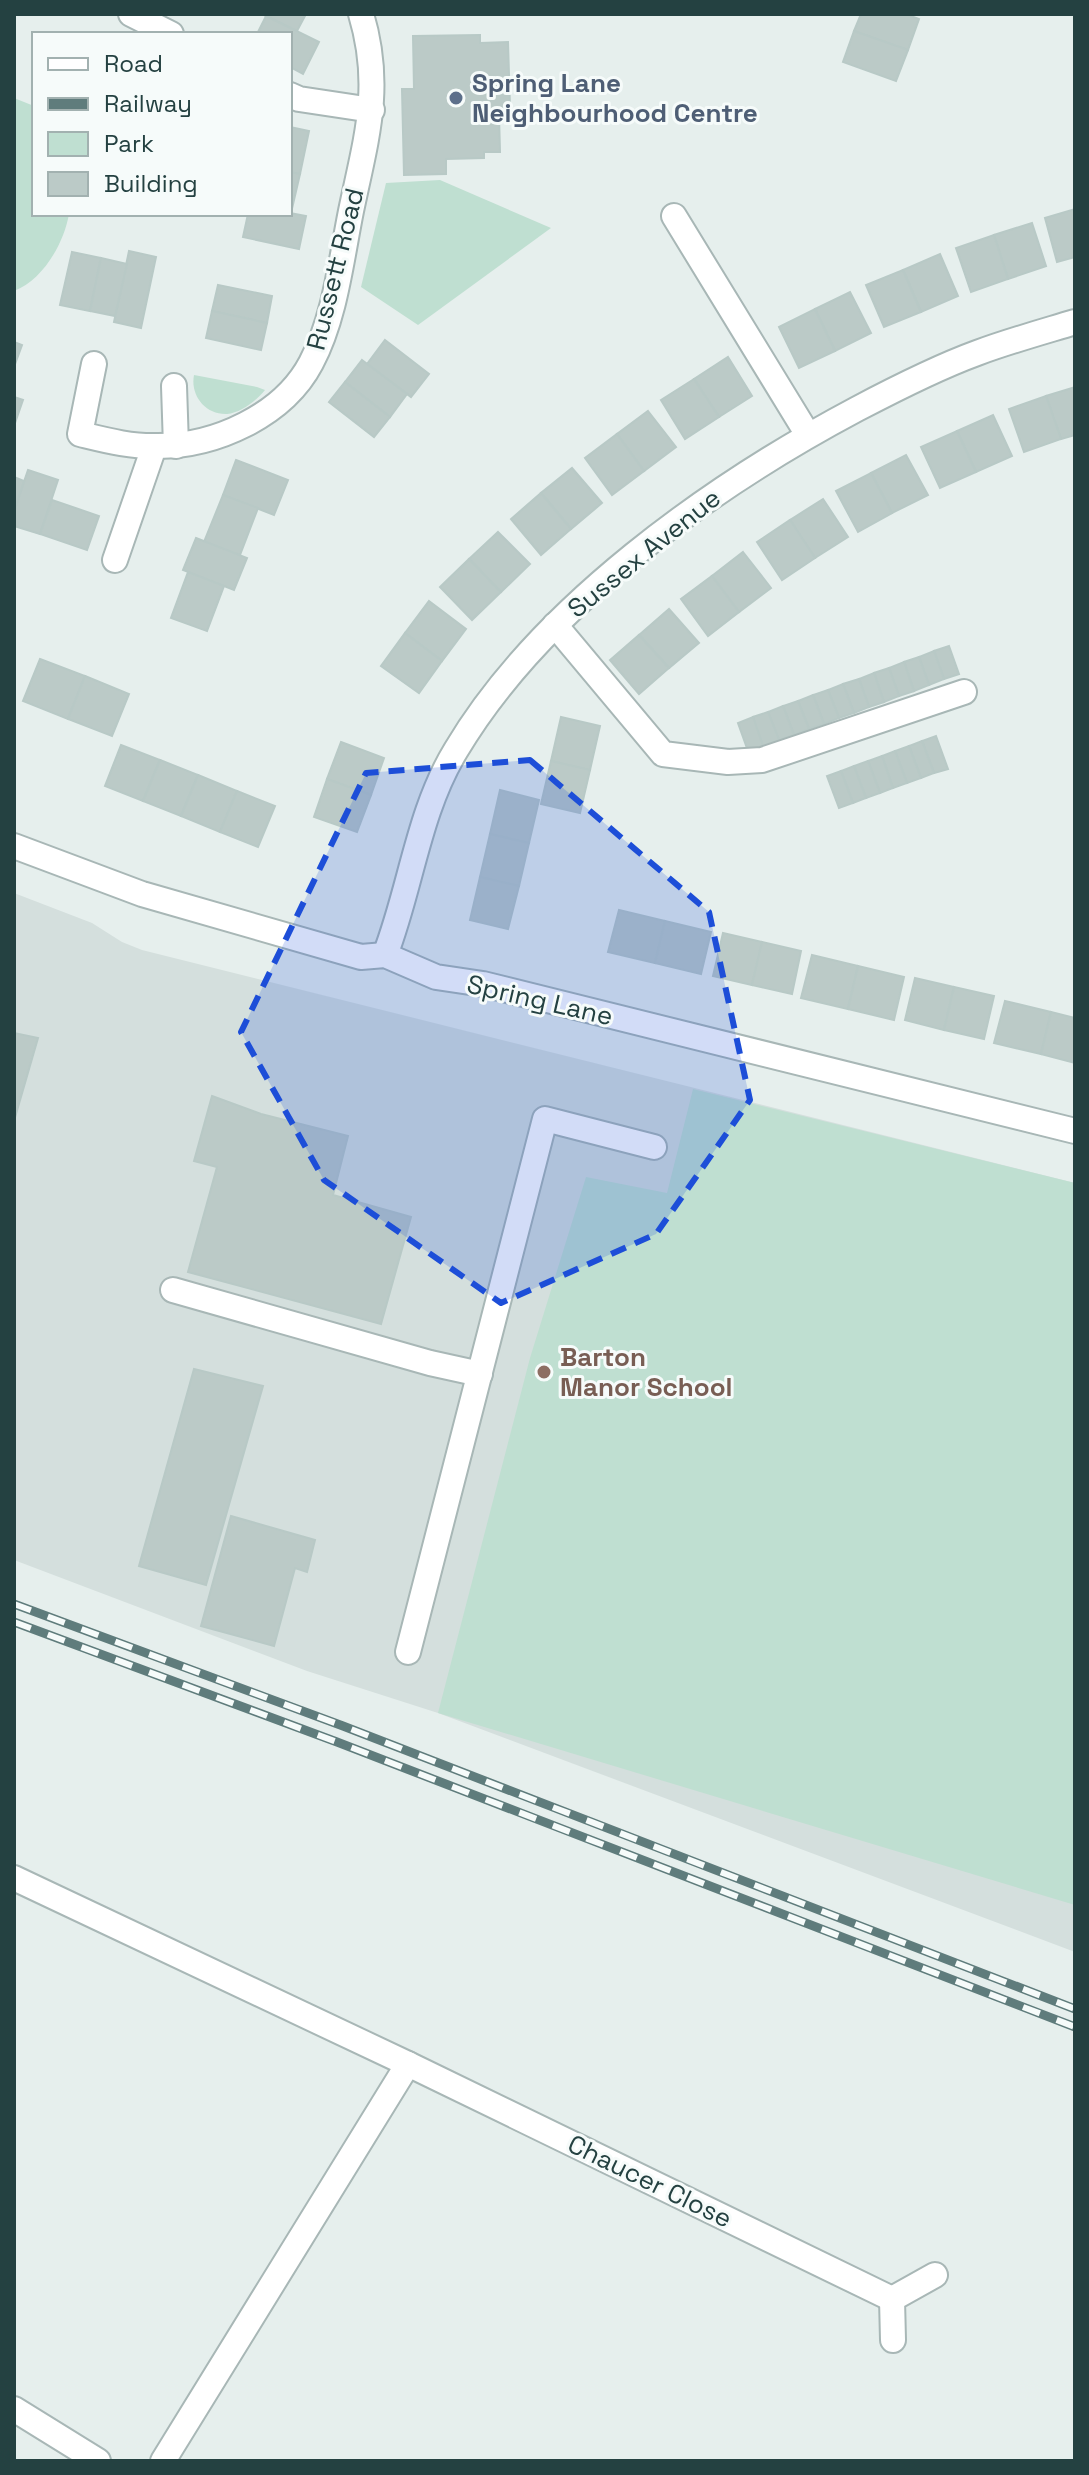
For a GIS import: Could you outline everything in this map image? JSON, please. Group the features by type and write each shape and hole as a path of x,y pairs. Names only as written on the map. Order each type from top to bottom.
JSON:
{"street":[{"name":"Russett Road","path":"94,364 80,434 120,443 165,446 207,439 255,419 277,404 310,365 321,340 334,292 372,110 368,39 361,14"},
{"path":"292,96 372,110"},
{"path":"674,216 808,435"},
{"name":"Sussex Avenue","path":"385,955 397,925 433,797 454,752 488,702 555,625 681,518 808,435 975,353 1075,322"},
{"path":"115,560 165,446 174,386"},
{"path":"555,625 663,754 728,762 762,760 964,692"},
{"name":"Spring Lane","path":"14,846 142,894 361,957 385,955 436,977 483,984 1075,1131"},
{"path":"408,1652 545,1119 654,1147"},
{"path":"173,1290 430,1363 480,1374"},
{"name":"Chaucer Close","path":"14,1878 408,2064 892,2299"},
{"path":"163,2461 408,2064"},
{"path":"893,2340 892,2299 935,2275"},
{"path":"14,2409 98,2461"}],"highlighted area":[{"path":"530,760 709,912 750,1100 656,1234 501,1303 324,1180 241,1032 366,773"}],"shaded area":[{"name":"Barton Manor School","path":"14,893 92,923 122,942 142,950 1075,1183 1075,1952 438,1713 307,1671 14,1560"}],"green space":[{"path":"14,98 32,105 32,216 68,216 57,248 43,269 14,291"},
{"path":"440,180 551,228 418,325 361,287 386,183"},
{"path":"194,375 265,390 243,409 219,413 206,407 197,396"},
{"path":"693,1089 1075,1183 1075,1905 438,1713 530,1358 586,1177 667,1193"}],"building":[{"path":"262,14 306,14 297,31"},
{"path":"861,14 906,14 919,19 908,50 854,31"},
{"path":"266,16 319,42 303,74 292,68 292,32 258,32"},
{"path":"854,31 908,50 896,81 843,62"},
{"name":"Spring Lane Neighbourhood Centre","path":"480,35 480,43 508,42 510,107 493,108 493,115 499,115 500,152 484,152 484,158 446,159 446,174 404,175 402,89 414,89 413,36"},
{"path":"292,127 309,131 300,174 292,172"},
{"path":"292,172 300,174 292,209"},
{"path":"1075,209 1075,257 1057,262 1045,218"},
{"path":"292,213 306,216 299,249 243,237 248,216 292,216"},
{"path":"1032,223 1046,266 1008,279 994,235"},
{"path":"994,235 1008,279 971,292 956,248"},
{"path":"129,251 156,257 141,328 114,322"},
{"path":"72,252 101,258 90,311 60,305"},
{"path":"940,254 958,296 921,312 903,270"},
{"path":"101,258 127,264 115,316 90,311"},
{"path":"903,270 921,312 884,327 866,285"},
{"path":"218,285 272,296 267,323 212,311"},
{"path":"850,292 871,333 835,351 815,309"},
{"path":"815,309 835,351 799,368 779,327"},
{"path":"212,311 267,323 261,350 206,338"},
{"path":"385,340 429,374 411,397 367,364"},
{"path":"14,342 22,345 14,367"},
{"path":"728,357 752,396 719,417 694,379"},
{"path":"362,360 407,394 390,417 345,382"},
{"path":"694,379 719,417 685,439 661,400"},
{"path":"345,382 390,417 374,437 329,402"},
{"path":"1075,387 1075,435 1061,439 1046,396"},
{"path":"1046,396 1061,439 1024,452 1009,409"},
{"path":"14,397 23,400 14,426"},
{"path":"648,411 676,447 644,471 617,434"},
{"path":"993,415 1012,456 976,472 957,431"},
{"path":"957,431 976,472 940,488 921,447"},
{"path":"617,434 644,471 612,495 585,458"},
{"path":"906,455 928,495 892,513 871,473"},
{"path":"236,460 288,480 274,515 223,495"},
{"path":"572,468 602,503 571,529 541,493"},
{"path":"28,470 58,480 40,534 14,526 14,511"},
{"path":"871,473 892,513 858,532 836,491"},
{"path":"14,477 24,481 14,511"},
{"path":"541,493 571,529 541,555 511,519"},
{"path":"223,495 258,508 240,555 204,542"},
{"path":"823,499 848,537 815,558 790,520"},
{"path":"52,500 99,516 87,550 40,534"},
{"path":"790,520 815,558 782,580 757,542"},
{"path":"498,532 530,564 501,592 469,559"},
{"path":"196,538 247,558 234,590 183,570"},
{"path":"743,552 771,588 739,612 712,576"},
{"path":"469,559 501,592 472,620 440,587"},
{"path":"188,572 224,586 207,631 171,618"},
{"path":"712,576 739,612 708,636 681,599"},
{"path":"429,601 466,629 442,661 405,633"},
{"path":"669,609 699,643 669,668 639,635"},
{"path":"405,633 442,661 419,693 381,666"},
{"path":"639,635 669,668 639,694 610,660"},
{"path":"949,646 959,674 944,679 934,651"},
{"path":"934,651 944,679 929,685 919,657"},
{"path":"919,657 929,685 914,691 904,662"},
{"path":"40,659 85,676 68,719 23,701"},
{"path":"904,662 914,691 899,696 889,668"},
{"path":"889,668 899,696 884,702 874,673"},
{"path":"874,673 884,702 869,707 859,679"},
{"path":"85,676 129,694 112,736 68,719"},
{"path":"859,679 869,707 854,713 843,684"},
{"path":"843,684 854,713 839,718 828,690"},
{"path":"828,690 839,718 824,724 813,695"},
{"path":"813,695 824,724 809,729 798,701"},
{"path":"798,701 809,729 794,735 783,706"},
{"path":"783,706 794,735 779,740 768,712"},
{"path":"768,712 779,740 763,746 753,717"},
{"path":"561,717 600,726 590,770 551,761"},
{"path":"753,717 763,746 748,751 738,723"},
{"path":"936,736 948,769 934,773 922,741"},
{"path":"922,741 934,773 921,778 909,746"},
{"path":"341,742 384,758 371,795 327,779"},
{"path":"121,745 160,760 143,801 105,786"},
{"path":"909,746 921,778 907,783 895,751"},
{"path":"895,751 907,783 893,788 882,756"},
{"path":"882,756 893,788 880,793 868,761"},
{"path":"160,760 198,775 181,816 143,801"},
{"path":"551,761 590,770 580,813 541,804"},
{"path":"868,761 880,793 866,798 854,766"},
{"path":"854,766 866,798 853,803 841,771"},
{"path":"841,771 853,803 839,808 827,776"},
{"path":"198,775 237,791 220,832 181,816"},
{"path":"327,779 371,795 357,832 314,817"},
{"path":"500,790 539,800 529,843 490,834"},
{"path":"237,791 275,806 258,847 220,832"},
{"path":"490,834 529,843 519,886 480,877"},
{"path":"480,877 519,886 508,929 470,920"},
{"path":"619,910 665,921 655,963 608,952"},
{"path":"665,921 711,932 701,974 655,963"},
{"path":"723,933 762,942 752,985 713,976"},
{"path":"762,942 801,951 792,994 752,985"},
{"path":"812,955 858,966 848,1009 801,998"},
{"path":"858,966 904,977 894,1020 848,1009"},
{"path":"915,978 954,987 944,1030 905,1020"},
{"path":"954,987 994,996 984,1039 944,1030"},
{"path":"1005,1001 1051,1012 1041,1054 994,1043"},
{"path":"1051,1012 1075,1018 1075,1063 1041,1054"},
{"path":"14,1033 38,1038 14,1121"},
{"path":"212,1096 261,1114 348,1136 333,1195 411,1217 381,1324 188,1272 217,1167 194,1161"},
{"path":"194,1369 263,1386 206,1585 139,1566"},
{"path":"231,1516 315,1540 307,1572 295,1568 274,1646 201,1626"}],"railway":[{"path":"14,1604 343,1726 1075,2009"},
{"path":"14,1622 337,1742 1075,2027"}],"place":[{"name":"Spring Lane Neighbourhood Centre","path":"456,98"},
{"name":"Barton Manor School","path":"544,1372"}]}
